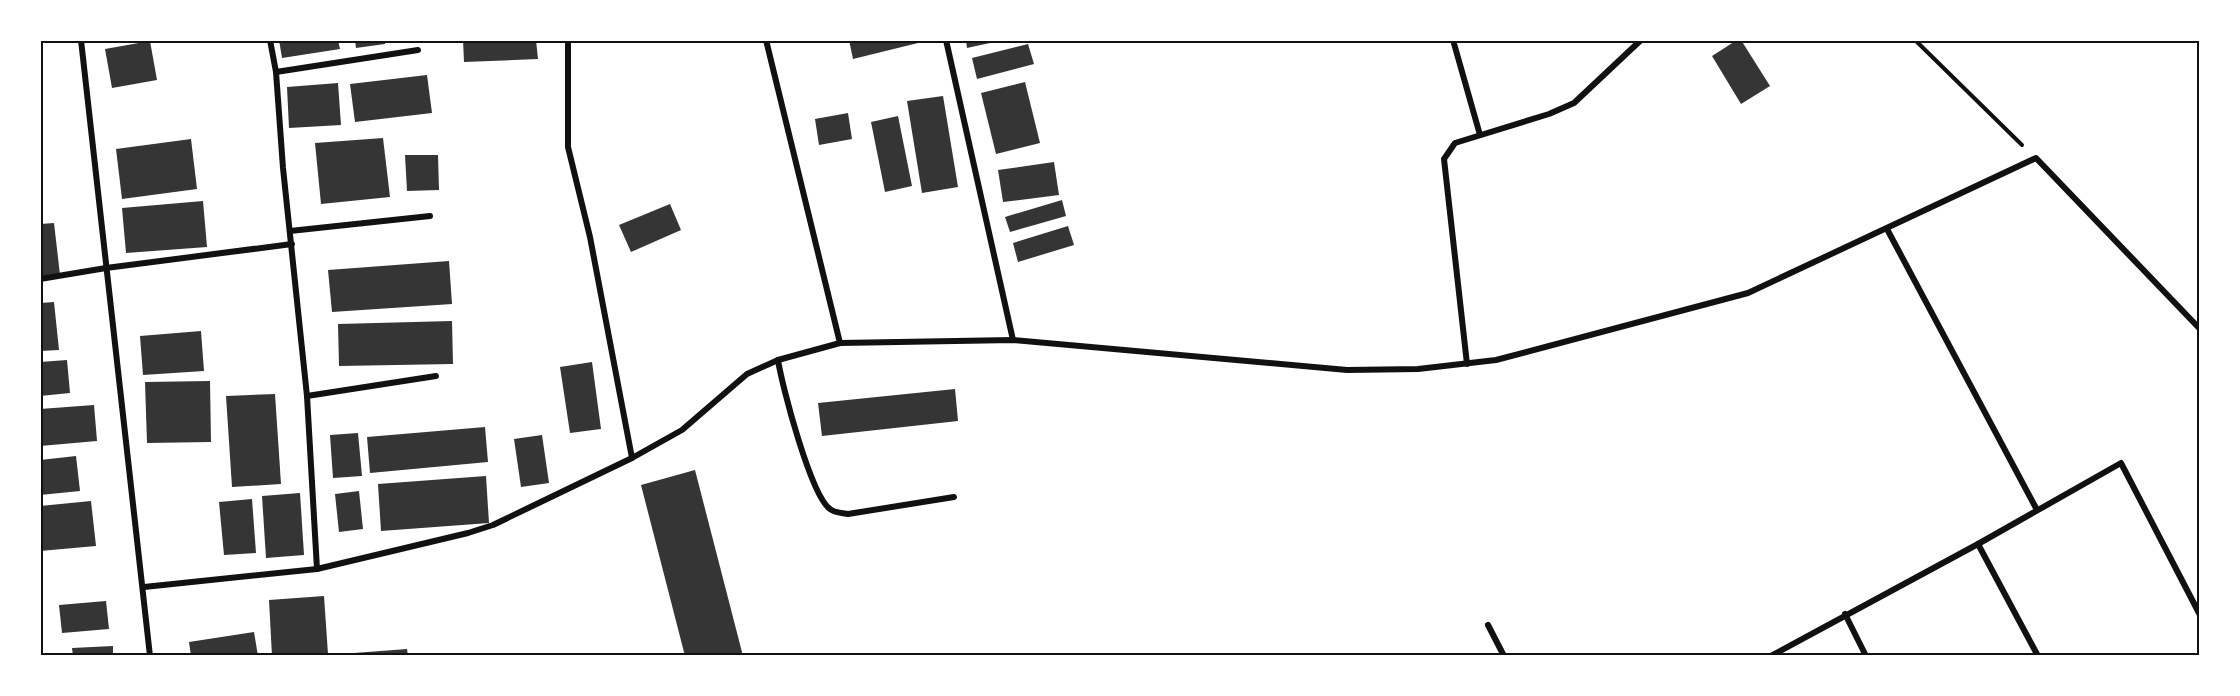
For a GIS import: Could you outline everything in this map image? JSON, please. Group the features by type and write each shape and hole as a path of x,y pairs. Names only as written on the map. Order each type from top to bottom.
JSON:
{"street":[{"path":"81,40 150,656"},
{"path":"270,40 276,72 283,168 307,396 316,569"},
{"path":"568,40 568,147 590,237 632,458"},
{"path":"766,40 840,343"},
{"path":"946,40 1013,340"},
{"path":"1453,40 1480,135"},
{"path":"1467,364 1444,159 1455,143 1549,114 1574,103 1641,40"},
{"path":"276,72 418,50"},
{"path":"144,587 316,569 493,525 632,458 682,430 747,374 778,360 840,343 1013,340 1347,370 1418,369 1496,360 1748,293 2036,158 2199,329"},
{"path":"290,231 430,216"},
{"path":"1887,229 2037,510"},
{"path":"40,279 106,268 292,244"},
{"path":"778,360 783,389 802,450 820,494 830,510 848,514 954,497"},
{"path":"307,396 436,375"},
{"path":"1771,656 1978,544 2121,463 2199,615"},
{"path":"1978,544 2038,656"},
{"path":"1845,614 1866,656"},
{"path":"1488,625 1504,656"}],"path":[{"path":"1916,40 2036,158"}],"building":[{"path":"279,40 338,40 340,49 282,58"},
{"path":"355,40 385,40 385,44 356,48"},
{"path":"463,40 536,40 538,59 464,62"},
{"path":"849,40 918,40 918,43 853,59"},
{"path":"966,40 999,40 999,41 967,48"},
{"path":"1737,40 1741,40 1770,86 1741,104 1712,56"},
{"path":"150,41 157,80 112,88 105,49"},
{"path":"1028,44 1034,64 977,79 972,58"},
{"path":"427,75 432,113 355,122 350,84"},
{"path":"1025,82 1040,143 996,154 981,93"},
{"path":"338,83 341,125 289,128 287,87"},
{"path":"943,96 958,187 922,193 907,101"},
{"path":"848,113 852,139 819,145 815,119"},
{"path":"898,116 912,186 885,192 871,122"},
{"path":"383,138 390,197 321,204 315,143"},
{"path":"191,139 197,189 122,199 116,149"},
{"path":"405,155 438,155 439,190 407,191"},
{"path":"1054,162 1059,195 1003,202 998,170"},
{"path":"1062,200 1066,216 1010,232 1005,217"},
{"path":"203,201 207,247 126,253 122,208"},
{"path":"670,204 681,230 631,252 619,225"},
{"path":"54,223 60,275 40,277 40,224"},
{"path":"1068,226 1074,245 1018,262 1013,243"},
{"path":"449,261 452,304 332,312 328,270"},
{"path":"54,302 59,350 40,351 40,303"},
{"path":"452,321 453,364 339,366 338,324"},
{"path":"201,331 204,371 143,375 140,336"},
{"path":"67,360 70,393 40,396 40,362"},
{"path":"592,362 601,429 570,433 560,367"},
{"path":"210,381 211,442 147,443 145,382"},
{"path":"955,389 958,421 822,436 818,403"},
{"path":"275,394 281,484 232,487 226,396"},
{"path":"94,405 97,441 40,446 40,409"},
{"path":"485,427 488,462 370,473 367,437"},
{"path":"358,433 362,476 333,478 330,435"},
{"path":"542,435 549,483 521,487 514,439"},
{"path":"76,456 80,491 40,495 40,460"},
{"path":"695,470 743,656 685,656 641,485"},
{"path":"486,476 489,523 381,531 378,484"},
{"path":"359,491 363,529 339,532 335,494"},
{"path":"300,493 304,555 266,558 262,496"},
{"path":"252,499 256,553 224,555 219,502"},
{"path":"91,501 96,546 40,551 40,506"},
{"path":"324,596 328,654 272,656 269,600"},
{"path":"106,601 109,629 62,633 59,605"},
{"path":"254,632 258,656 191,656 189,642"},
{"path":"113,646 113,656 73,656 72,648"},
{"path":"407,649 408,656 354,656 354,653"}]}
